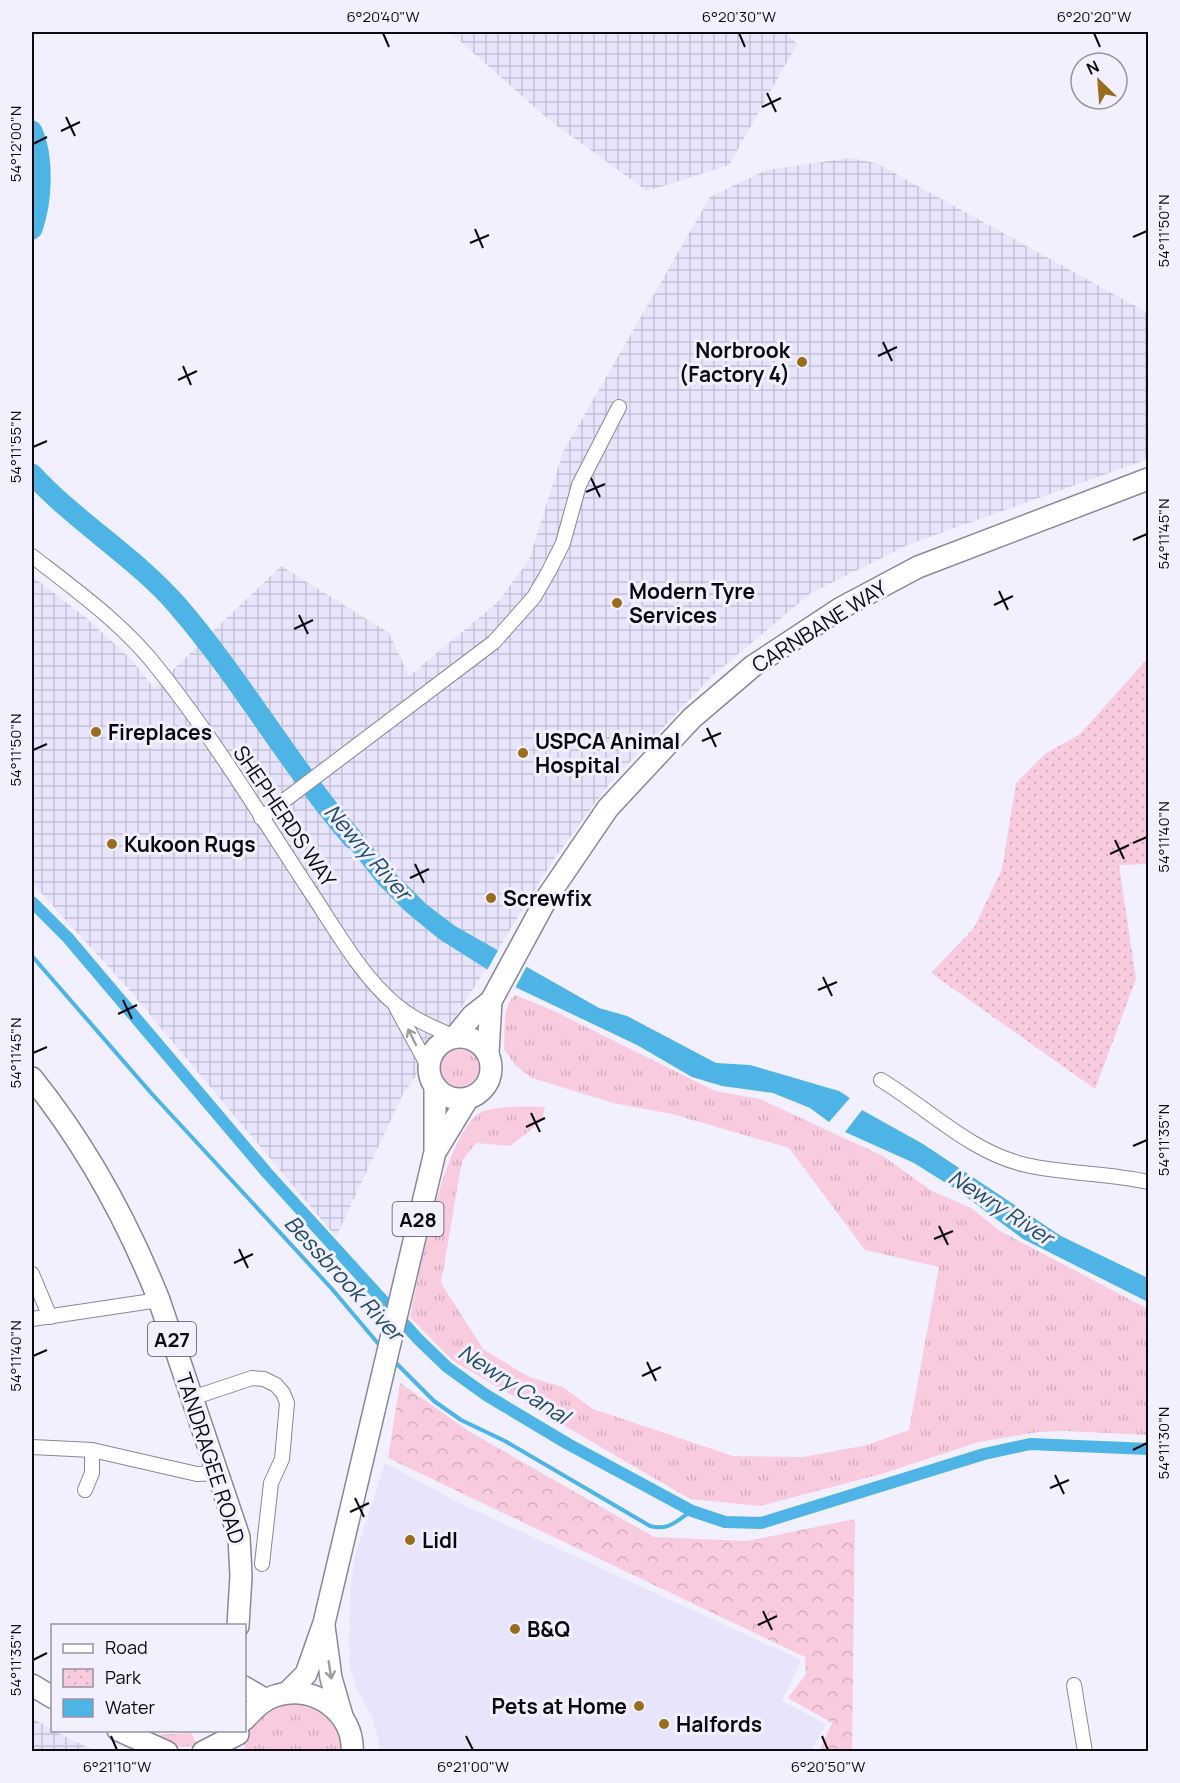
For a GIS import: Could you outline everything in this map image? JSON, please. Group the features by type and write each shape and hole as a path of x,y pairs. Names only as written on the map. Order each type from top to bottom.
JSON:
{"highway":[{"name":"CARNBANE WAY","path":"494,994 518,948 576,852 608,808 692,718 753,666 841,608 918,567 1149,479"},
{"path":"435,1152 430,1059 439,1045 455,1037 494,994"},
{"path":"432,1077 449,1097 468,1098 476,1095 489,1081 491,1062 488,1053 494,994"},
{"path":"455,1037 473,1040 488,1053"},
{"name":"TANDRAGEE ROAD","path":"32,1078 97,1169 144,1262 159,1300 235,1521 241,1554 238,1624"},
{"path":"435,1152 468,1098"},
{"name":"A28","path":"324,1623 435,1152"},
{"path":"246,1726 266,1700 288,1692 306,1674 324,1623"},
{"path":"324,1623 331,1678 342,1717 349,1731 352,1752"},
{"path":"32,1685 51,1696"},
{"path":"246,1688 266,1700"},
{"path":"288,1692 312,1695 334,1708 342,1717"},
{"path":"120,1732 167,1752"},
{"path":"203,1752 240,1734"}],"street":[{"path":"261,818 494,642 522,611 544,579 563,543 579,485 618,407"},
{"name":"SHEPHERDS WAY","path":"32,556 107,616 147,654 178,695 348,947 395,1005 432,1077"},
{"name":"SHEPHERDS WAY","path":"395,1005 427,1025 455,1037"},
{"path":"881,1080 915,1101 970,1143 1025,1165 1149,1182"},
{"path":"32,1274 50,1317"},
{"path":"32,1319 159,1300"},
{"path":"192,1398 252,1378 264,1379 276,1385 287,1403 282,1460 271,1483 262,1564"},
{"path":"32,1447 92,1450 197,1474 218,1473"},
{"path":"85,1490 92,1473 92,1450"},
{"path":"1074,1685 1084,1752"}],"shaded area":[{"path":"450,32 786,32 797,44 729,165 647,191 549,120"},
{"path":"850,158 876,163 1148,313 1148,459 910,544 811,593 712,676 610,783 556,856 458,1013 402,1096 336,1237 125,985 32,883 32,576 85,617 131,659 154,688 281,566 389,633 409,676 497,603 529,560 563,452 710,197 766,170"},
{"path":"385,1463 459,1503 801,1660 782,1701 826,1724 811,1751 379,1751 379,1741 371,1714 356,1688 350,1666 349,1640 351,1584 355,1556"},
{"path":"32,1718 51,1729 51,1732 56,1732 95,1751 32,1751"}],"green space":[{"path":"1148,658 1148,864 1119,865 1136,979 1095,1089 931,973 974,928 1002,869 1016,783 1045,754 1080,734"},
{"path":"515,995 552,1010 715,1091 760,1099 883,1156 932,1191 971,1208 1000,1231 1148,1309 1148,1435 1038,1432 979,1442 881,1474 760,1506 690,1499 453,1361 410,1317 434,1209 453,1152 464,1130 477,1115 491,1109 545,1107 542,1121 510,1146 476,1143 462,1161 441,1283 483,1349 529,1377 563,1387 593,1409 733,1456 803,1457 867,1445 909,1430 939,1267 865,1250 789,1148 672,1114 613,1103 532,1078 515,1065 504,1049 505,1015 509,1002"},
{"path":"458,1045 473,1052 480,1067 473,1082 458,1089 443,1082 436,1067 443,1052"},
{"path":"400,1383 470,1432 654,1537 747,1541 855,1519 852,1751 819,1751 832,1723 788,1698 806,1674 805,1657 388,1458"},
{"path":"307,1702 332,1722 342,1751 244,1752 246,1738 252,1725 267,1709 280,1703"},
{"path":"191,1733 197,1745 184,1747 167,1743 150,1735"}],"water":[{"path":"341,812 426,904 455,926 599,1008 627,1016 716,1063 750,1065 839,1091 850,1098 829,1122 810,1108 773,1093 722,1086 692,1077 637,1045 515,987 439,939 405,911 378,884 331,824"},
{"name":"Newry River","path":"862,1110 923,1144 1061,1236 1148,1278 1148,1302 1023,1239 957,1190 914,1163 845,1132"}],"pier":[{"path":"500,947 529,962 514,990 486,972"}],"waterway":[{"name":"Newry River","path":"32,131 40,166 40,193 32,229"},
{"name":"Newry River","path":"32,474 67,508 160,587 177,605 353,839"},
{"name":"Newry Canal","path":"32,902 68,938 267,1173 418,1339 447,1367 486,1395 568,1444 692,1511 725,1522 761,1523 984,1454 1030,1444 1148,1449"},
{"name":"Bessbrook River","path":"32,956 152,1094 332,1289 381,1347"},
{"name":"Bessbrook River","path":"394,1361 434,1401 461,1420 505,1441 650,1526 668,1526 692,1511"}],"place":[{"name":"Norbrook (Factory 4)","path":"802,362"},
{"name":"Modern Tyre Services","path":"617,603"},
{"name":"Fireplaces","path":"96,732"},
{"name":"USPCA Animal Hospital","path":"523,753"},
{"name":"Kukoon Rugs","path":"112,844"},
{"name":"Screwfix","path":"491,898"},
{"name":"Lidl","path":"410,1540"},
{"name":"B&Q","path":"515,1629"},
{"name":"Pets at Home","path":"639,1706"},
{"name":"Halfords","path":"664,1724"}]}
